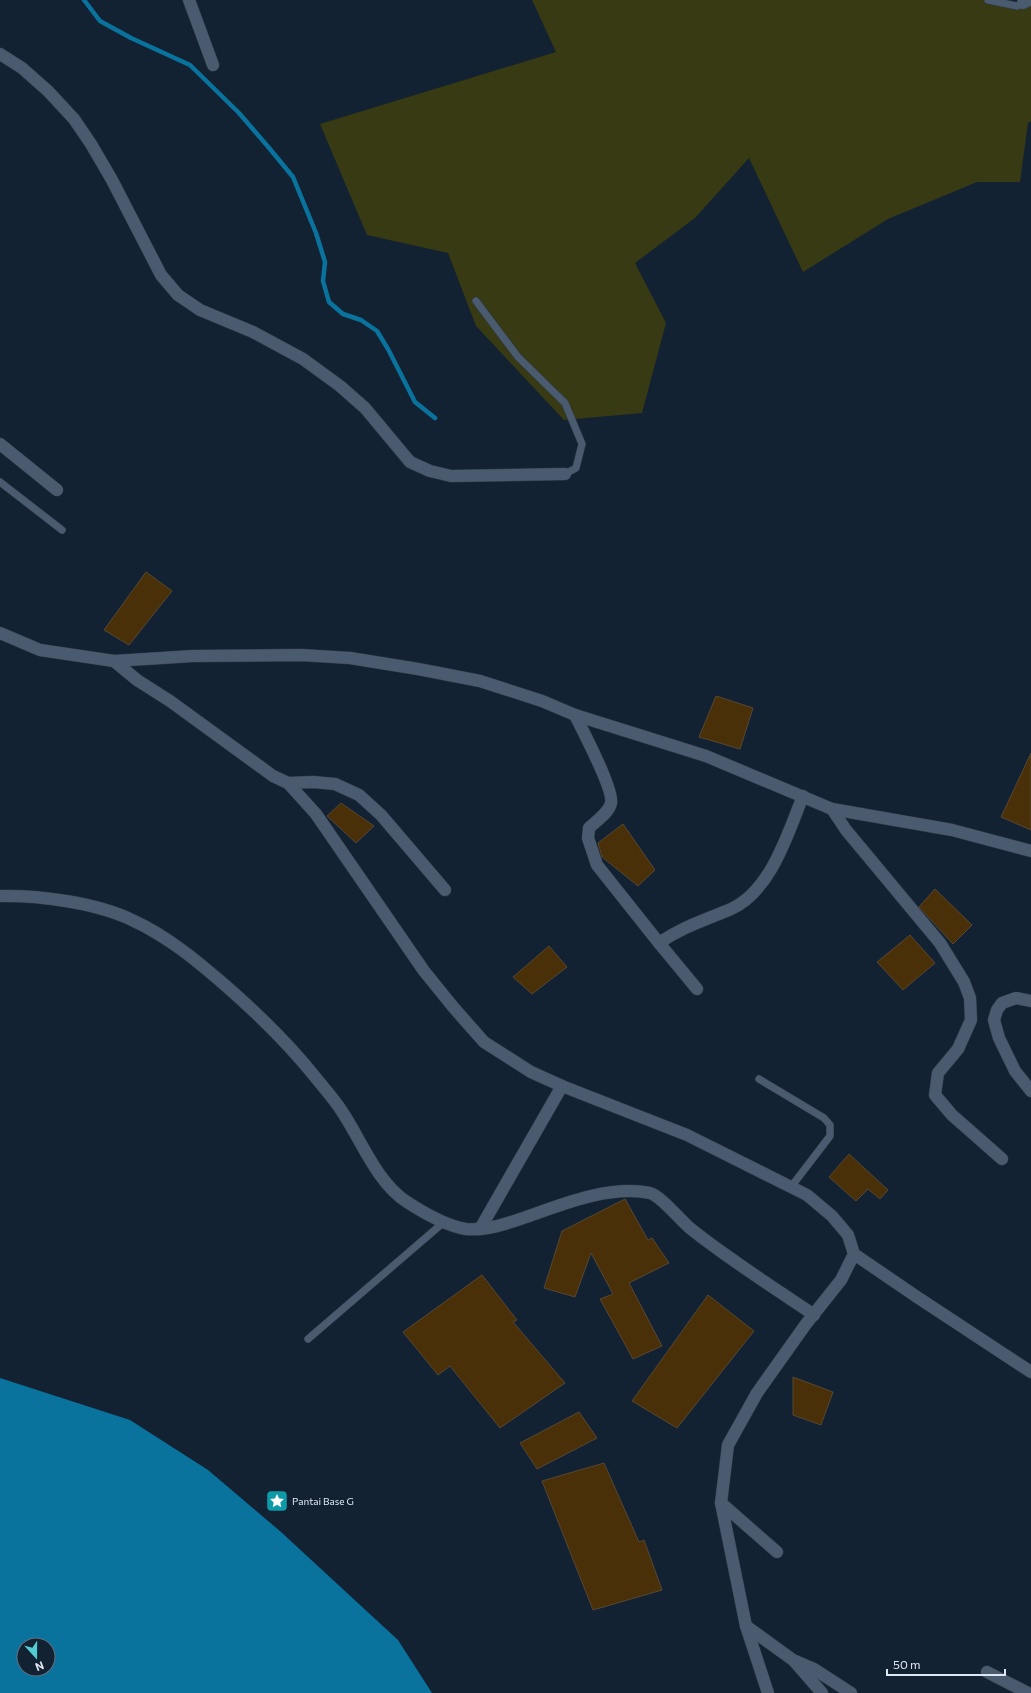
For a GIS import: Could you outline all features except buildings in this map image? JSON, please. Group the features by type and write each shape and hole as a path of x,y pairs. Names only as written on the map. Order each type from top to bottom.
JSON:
{"street":[{"path":"188,0 213,65"},
{"path":"0,54 22,68 48,91 74,119 91,144 112,180 160,275 178,295 200,310 253,332 309,363 366,408 410,462 430,471 451,476 484,474 565,474"},
{"path":"0,444 57,490"},
{"path":"0,633 40,650 114,661 193,656 301,656 350,658 480,681 542,701 575,714 706,756 832,809 952,830 1031,850"},
{"path":"114,661 137,680 273,776 288,783 316,814 424,971 484,1042 531,1072 562,1086 687,1135 808,1195 832,1216 848,1235 854,1254 1031,1372"},
{"path":"575,714 610,791 611,802 608,810 589,828 588,838 597,865 697,989"},
{"path":"288,783 313,782 335,784 359,795 381,815 445,890"},
{"path":"659,943 674,932 732,909 757,889 774,864 803,796"},
{"path":"832,809 846,830 940,943 964,982 970,998 971,1020 958,1049 938,1073 935,1095 952,1115 1002,1159"},
{"path":"0,896 56,900 108,911 131,919 185,951 246,1003 299,1057 341,1109 366,1154 389,1185 404,1200 444,1222 464,1229 480,1229 504,1225 576,1200 600,1194 643,1192 655,1194 685,1224 706,1241 814,1315"},
{"path":"1031,1001 1016,998 1002,1003 997,1010 994,1020 1000,1038 1015,1071 1031,1091"},
{"path":"480,1229 562,1086"},
{"path":"768,1693 746,1626 721,1503 728,1446 757,1393 841,1280 854,1254"},
{"path":"721,1503 777,1552"},
{"path":"746,1626 793,1660 814,1669 851,1693"},
{"path":"793,1660 822,1693"},
{"path":"988,1672 1028,1693"}],"lane":[{"path":"988,0 1017,6 1026,2"},
{"path":"476,301 518,357 565,403 582,444 576,468 565,474"},
{"path":"0,482 62,530"},
{"path":"759,1078 824,1118 830,1125 830,1136 792,1187"},
{"path":"308,1339 444,1222"}],"green space":[{"path":"532,0 993,0 1014,10 1031,1 1031,121 1028,123 1020,182 977,182 888,219 803,272 749,158 695,218 635,263 666,323 642,413 564,420 476,326 448,253 367,235 320,124 556,52"}],"water":[{"path":"0,1378 130,1420 208,1470 281,1532 398,1640 432,1693 0,1693"}],"waterway":[{"path":"84,0 100,21 131,38 190,65 239,113 270,149 293,177 316,233 325,262 323,281 329,302 343,314 361,320 377,331 388,349 415,402 435,418"}],"place":[{"name":"Pantai Base G","path":"277,1501"}]}
